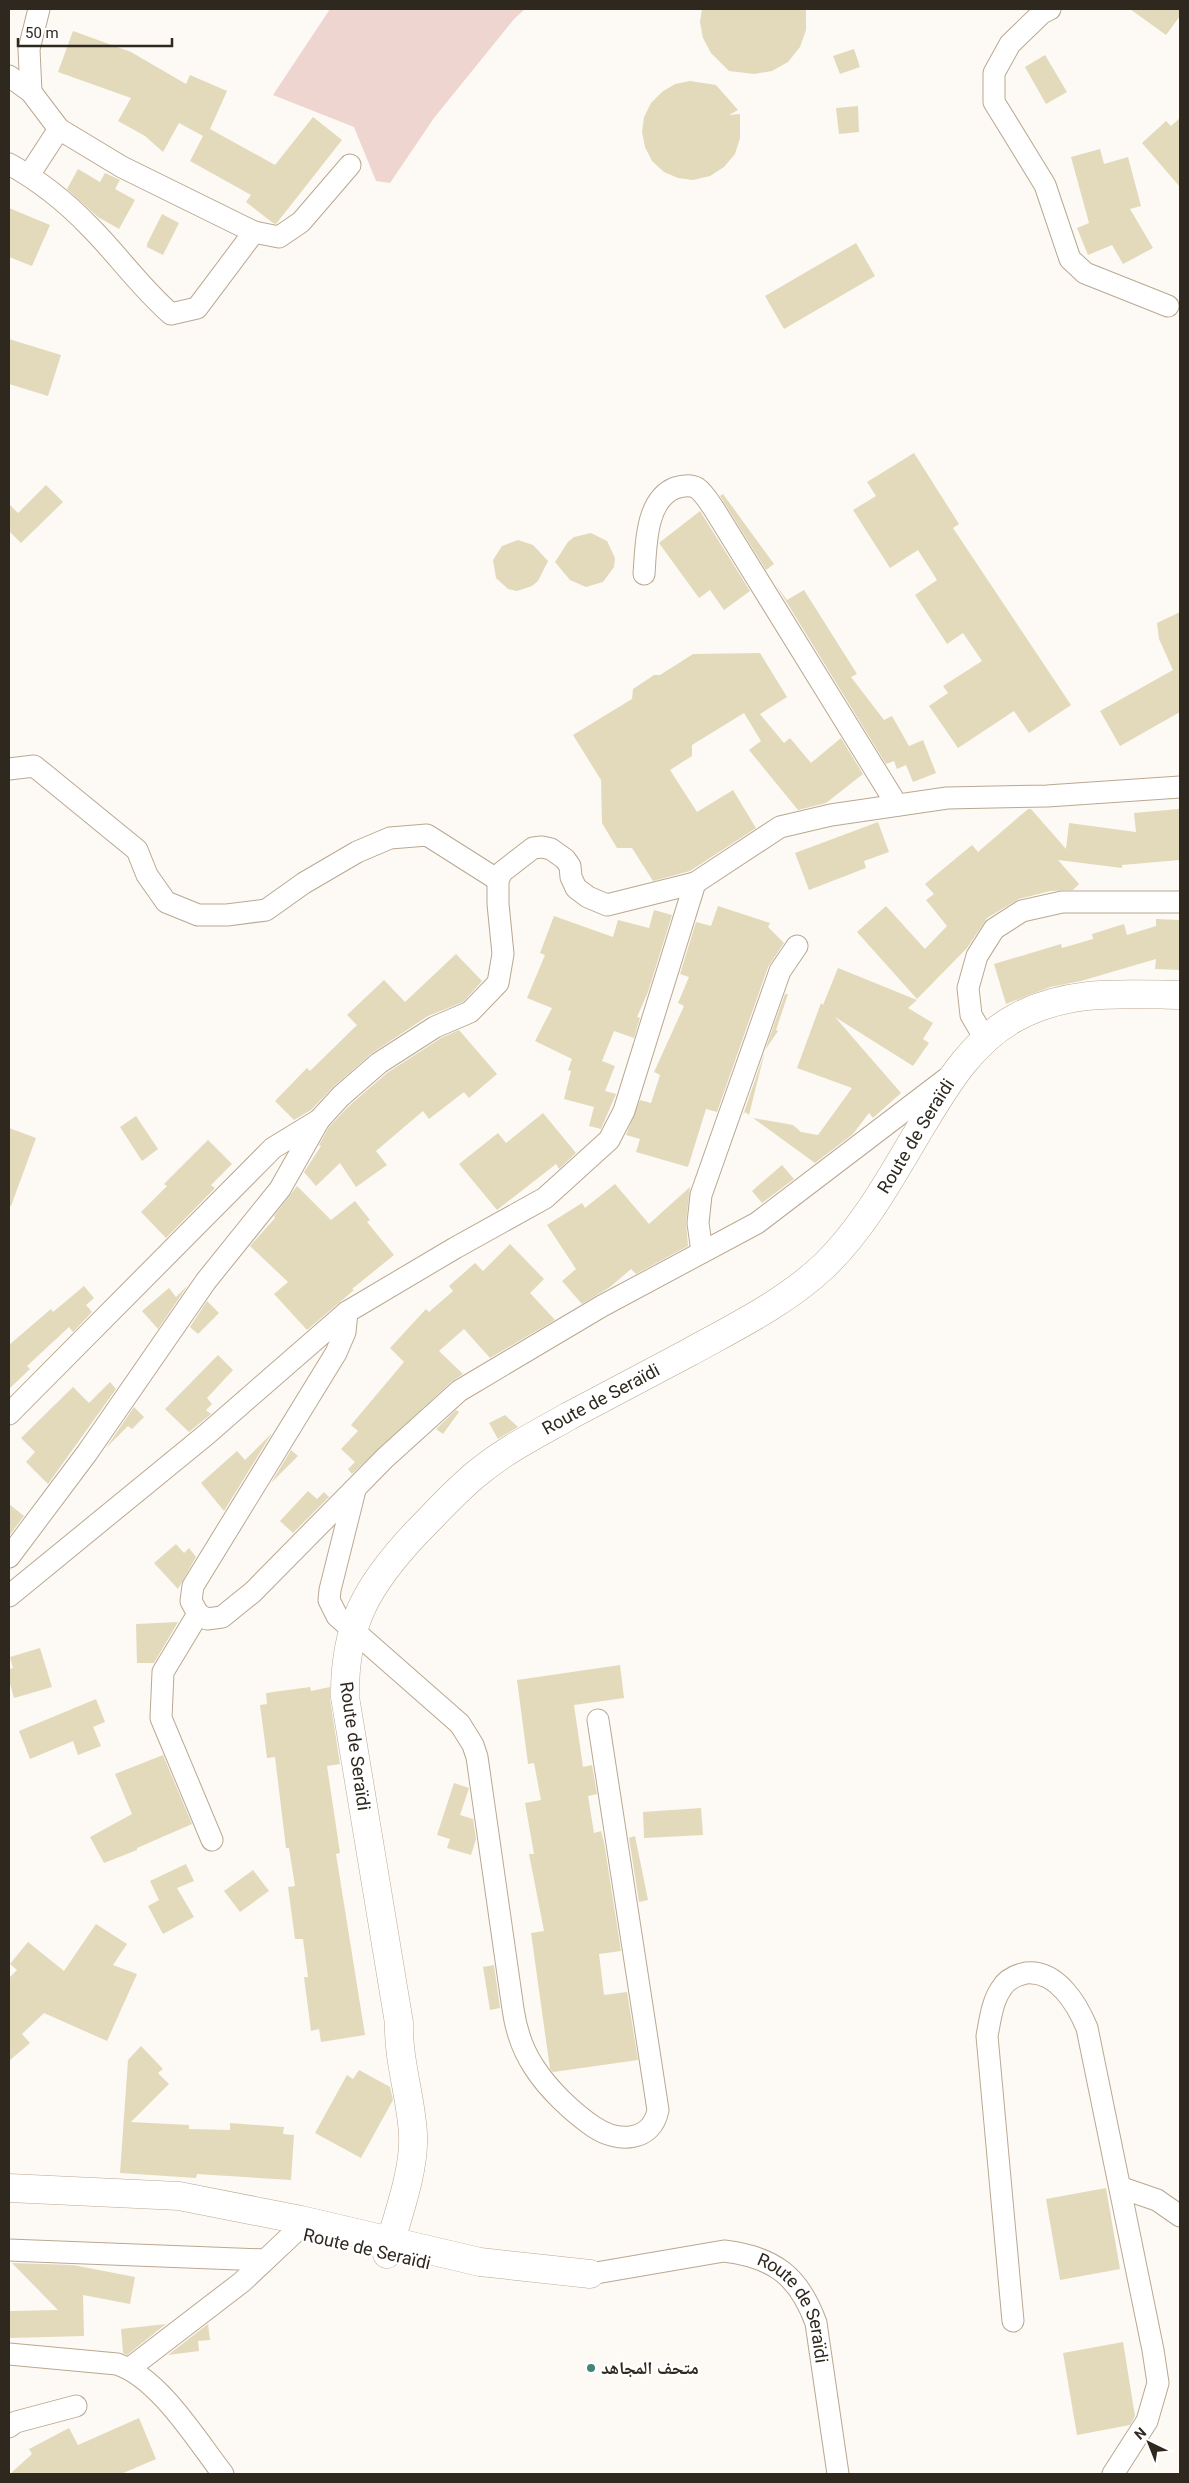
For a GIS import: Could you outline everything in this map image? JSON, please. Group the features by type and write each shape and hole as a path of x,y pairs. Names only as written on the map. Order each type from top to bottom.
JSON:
{"street":[{"path":"31,92 29,49 38,9"},
{"path":"1050,9 1042,13 1010,44 994,73 994,102 1045,185 1070,260 1085,273 1168,306"},
{"path":"9,76 31,92 60,129 122,167 254,232 279,237 301,222 350,165"},
{"path":"29,175 60,129"},
{"path":"9,164 29,175 90,227 151,296 170,314 197,308 254,232"},
{"path":"644,574 646,533 654,510 669,491 683,485 697,488 714,509 897,805"},
{"path":"9,769 34,766 136,850 147,875 166,902 198,915 227,915 266,910 312,878 357,852 390,838 427,836 498,880"},
{"path":"9,1557 87,1453 206,1281 280,1189 319,1120 341,1096 379,1063 435,1026 470,1012 498,983 503,954 498,904 498,880 502,872 533,848 542,846 550,849 568,863 573,883 580,891 607,906 695,883 780,828 831,815 947,798 1047,796 1180,788"},
{"path":"9,1596 222,1421 347,1312 455,1248 545,1198 609,1140 624,1111 695,883"},
{"path":"985,1039 971,1015 968,988 976,956 994,929 1022,911 1062,902 1180,902"},
{"path":"702,1252 698,1223 701,1195 780,971 797,946"},
{"name":"Route de Seraïdi","path":"396,2250 424,2163 426,2134 410,2047 400,2023 345,1697 347,1654 353,1630 362,1606 374,1583 390,1561 458,1489 480,1470 529,1438 770,1308 824,1266 847,1241 871,1210 954,1073 985,1039 1015,1018 1048,1004 1083,995 1180,995"},
{"path":"347,1312 345,1332 336,1353 193,1586 191,1601 198,1614 207,1619 222,1617 252,1592 386,1458 459,1391 602,1306 757,1222 954,1073"},
{"path":"9,1414 273,1148 319,1120"},
{"path":"355,1490 329,1600 337,1616 460,1724 473,1745 477,1757 516,2025 526,2053 544,2081 591,2124 604,2132 634,2137 648,2130 653,2125 658,2110 598,1720"},
{"path":"198,1614 163,1672 161,1718 212,1840"},
{"path":"1014,2321 987,2036 997,1994 1015,1976 1031,1973 1048,1977 1065,1991 1078,2008 1087,2028 1122,2188 1158,2383 1147,2421 1113,2474"},
{"name":"Route de Seraïdi","path":"9,2188 179,2196 301,2220 396,2250 508,2279 539,2280 590,2274 724,2251 745,2254 765,2260 783,2271 801,2292 809,2304 816,2323 838,2474"},
{"path":"1122,2188 1157,2200 1180,2216"},
{"name":"Route de Seraïdi","path":"147,2194 176,2205 294,2233 396,2250"},
{"path":"130,2368 242,2282 294,2233"},
{"path":"9,2250 265,2260"},
{"path":"9,2354 117,2364 130,2368 155,2388 224,2474"},
{"path":"9,2427 16,2422 76,2406"}],"shaded area":[{"path":"330,9 525,9 514,19 434,118 390,183 376,181 354,127 273,95"}],"building":[{"path":"702,9 806,9 806,30 800,47 788,62 772,71 754,74 729,71 711,53 703,38 700,22"},
{"path":"1130,9 1180,9 1180,16 1166,35"},
{"path":"73,31 131,52 186,84 190,75 227,91 210,129 275,165 313,117 342,140 276,224 273,223 246,202 251,195 190,161 203,136 179,123 163,152 145,136 118,121 131,98 58,72"},
{"path":"854,49 860,67 840,74 833,56"},
{"path":"1045,55 1067,92 1046,104 1025,67"},
{"path":"690,81 716,85 738,110 729,115 740,114 740,138 735,154 724,167 710,176 693,180 678,178 664,172 652,161 645,147 642,132 644,117 651,103 662,92 675,84"},
{"path":"858,106 859,132 839,134 836,108"},
{"path":"1180,118 1180,187 1142,143 1166,121 1171,126"},
{"path":"1100,149 1104,164 1128,157 1141,206 1130,209 1153,248 1123,264 1112,245 1088,255 1077,228 1089,223 1071,157"},
{"path":"78,169 100,182 105,173 120,180 115,189 135,200 119,229 98,217 67,189"},
{"path":"9,208 50,225 32,266 9,257"},
{"path":"162,214 179,223 163,255 147,247"},
{"path":"856,243 875,276 784,329 765,296"},
{"path":"9,339 61,355 48,396 9,384"},
{"path":"914,453 959,524 953,528 1071,705 1029,733 1014,711 958,748 929,706 948,693 943,686 982,661 963,633 947,644 915,595 937,580 918,550 890,568 853,510 876,496 867,482"},
{"path":"46,485 63,502 21,543 9,531 9,504 18,513"},
{"path":"723,494 774,564 766,570 720,496"},
{"path":"700,511 750,591 724,610 710,590 699,598 659,543"},
{"path":"591,533 607,541 615,558 614,567 603,582 586,587 570,580 555,562 568,542 574,537"},
{"path":"518,540 533,545 548,561 538,581 532,586 517,591 508,589 496,578 493,560 502,546"},
{"path":"776,585 787,600 804,590 857,674 851,677 884,720 892,716 909,746 923,740 936,773 913,782 906,765 897,769 894,761 886,764"},
{"path":"1180,612 1180,712 1120,746 1100,711 1173,670 1159,639 1157,623"},
{"path":"760,653 787,697 760,714 784,743 790,738 811,763 841,738 863,774 826,803 798,810 749,750 761,741 744,713 692,745 692,756 670,770 697,812 733,790 756,828 690,871 653,881 632,848 617,848 602,823 601,780 573,735 632,699 633,689 654,675 660,675 693,654"},
{"path":"1028,809 1031,809 1066,849 1069,823 1136,832 1134,813 1179,809 1180,860 1122,865 1122,868 1058,860 1079,884 1073,890 1050,891 1019,899 987,918 967,948 917,999 857,932 886,906 925,949 947,926 926,900 934,894 925,884 972,845 978,852"},
{"path":"878,822 889,852 864,861 866,868 809,890 795,853"},
{"path":"718,906 770,923 768,927 784,943 768,967 717,1112 706,1109 688,1167 636,1152 640,1139 626,1135 640,1100 651,1103 660,1075 654,1072 684,1006 678,1003 689,977 680,974 696,922 711,926"},
{"path":"654,910 672,915 648,992 637,1017 640,1018 634,1038 614,1031 602,1061 615,1066 605,1091 616,1094 601,1129 589,1126 594,1107 564,1099 571,1071 568,1070 572,1059 535,1041 552,1008 527,998 545,955 540,953 554,916 613,937 618,920 649,928"},
{"path":"1156,919 1180,920 1180,970 1155,969 1156,959 1081,981 1050,987 1006,1004 994,964 1061,944 1062,948 1093,939 1092,934 1124,924 1127,935 1156,926"},
{"path":"456,954 482,981 463,1002 428,1016 372,1053 333,1087 311,1110 294,1120 275,1101 307,1068 310,1071 357,1025 347,1015 384,980 405,1002"},
{"path":"838,968 917,1000 908,1008 933,1023 923,1039 929,1043 913,1066 835,1017 901,1093 873,1118 869,1113 853,1134 815,1163 753,1118 793,1125 801,1132 818,1135 852,1088 797,1068 821,1003 823,1005"},
{"path":"785,994 788,994 776,1030 778,1031 765,1050"},
{"path":"459,1030 497,1074 469,1098 464,1092 429,1119 423,1111 376,1151 387,1165 356,1187 340,1163 316,1186 304,1172 321,1146 319,1145 329,1127 350,1105 387,1073 441,1038"},
{"path":"765,1051 749,1115 745,1112 743,1115"},
{"path":"543,1113 576,1153 559,1169 556,1164 497,1210 459,1164 498,1133 506,1143"},
{"path":"136,1116 158,1149 142,1161 120,1127"},
{"path":"9,1128 36,1138 11,1206 9,1205"},
{"path":"208,1140 232,1164 211,1185 215,1188 166,1238 141,1212 167,1186 164,1184"},
{"path":"782,1165 794,1179 762,1203 752,1191"},
{"path":"615,1184 649,1224 690,1187 686,1222 688,1246 636,1274 631,1269 610,1287 582,1304 562,1281 576,1269 547,1225 582,1203 585,1208"},
{"path":"297,1186 331,1220 355,1201 370,1220 367,1222 394,1255 352,1289 354,1290 307,1330 274,1294 288,1282 250,1246 275,1218 274,1216"},
{"path":"510,1244 544,1279 530,1293 555,1320 490,1358 464,1329 439,1351 463,1374 451,1382 352,1474 348,1469 355,1462 341,1449 358,1431 351,1425 404,1362 390,1348 426,1309 429,1312 453,1291 449,1286 475,1263 483,1271"},
{"path":"188,1285 158,1329 142,1311 169,1288 176,1297"},
{"path":"84,1286 94,1298 86,1305 92,1312 73,1332 69,1327 27,1366 30,1369 9,1389 9,1345 51,1309 53,1312"},
{"path":"207,1301 219,1313 198,1334 190,1327"},
{"path":"218,1355 233,1370 207,1398 212,1404 206,1410 211,1414 189,1432 165,1409"},
{"path":"110,1382 116,1389 48,1484 26,1462 35,1452 21,1438 73,1387 89,1403"},
{"path":"134,1407 144,1417 132,1429 128,1426 106,1448"},
{"path":"456,1410 459,1412 443,1434 436,1429"},
{"path":"505,1415 518,1427 498,1439 489,1423"},
{"path":"272,1433 224,1511 201,1483 237,1451 245,1460"},
{"path":"291,1450 298,1456 271,1483"},
{"path":"308,1491 317,1499 324,1492 329,1497 293,1533 280,1521"},
{"path":"9,1504 24,1516 9,1536"},
{"path":"176,1544 184,1553 189,1548 196,1557 178,1589 154,1563"},
{"path":"178,1622 154,1663 137,1663 136,1624"},
{"path":"40,1648 52,1687 14,1698 9,1680 9,1669 13,1668 10,1657"},
{"path":"620,1665 624,1698 574,1705 583,1767 592,1765 597,1794 588,1796 594,1833 601,1831 604,1842 621,1951 599,1954 604,1995 627,1992 638,2060 553,2072 550,2069 531,1933 544,1931 529,1854 534,1854 525,1803 541,1800 534,1763 528,1764 517,1680"},
{"path":"310,1687 311,1691 330,1687 330,1699 340,1764 327,1766 340,1853 336,1854 365,2035 321,2042 319,2029 311,2031 304,1977 308,1977 303,1939 295,1939 288,1887 295,1886 289,1848 286,1848 275,1757 267,1758 260,1705 267,1704 266,1693"},
{"path":"96,1699 105,1722 93,1727 101,1746 78,1755 73,1741 30,1759 19,1731"},
{"path":"163,1755 192,1824 104,1863 90,1837 132,1814 115,1774"},
{"path":"454,1783 469,1788 460,1815 473,1819 476,1839 471,1855 447,1848 450,1839 437,1835"},
{"path":"701,1808 703,1835 644,1838 643,1812"},
{"path":"635,1836 648,1900 639,1902 629,1838"},
{"path":"186,1864 194,1881 177,1888 194,1917 163,1934 148,1906 159,1900 150,1881"},
{"path":"253,1870 269,1891 240,1912 224,1891"},
{"path":"96,1924 127,1944 113,1965 137,1974 107,2041 44,2013 22,2034 30,2043 9,2061 9,1978 17,1970 10,1964 28,1942 64,1971"},
{"path":"494,1965 500,2008 490,2010 483,1967"},
{"path":"141,2046 163,2069 158,2073 169,2084 131,2122 189,2125 189,2129 230,2130 230,2123 284,2127 283,2134 294,2135 291,2180 197,2174 196,2178 120,2173 128,2060"},
{"path":"359,2070 390,2087 393,2100 361,2158 315,2133 347,2075 353,2079"},
{"path":"1106,2188 1120,2269 1060,2280 1046,2199"},
{"path":"12,2263 73,2265 135,2277 130,2304 83,2295 84,2336 10,2338 10,2311 58,2310"},
{"path":"166,2324 127,2355 123,2353 121,2329"},
{"path":"208,2324 210,2340 198,2341 199,2351 168,2355"},
{"path":"1123,2342 1135,2416 1130,2425 1077,2435 1063,2353"},
{"path":"139,2418 156,2459 121,2474 10,2474 32,2454 29,2449 69,2428 78,2445"}],"place":[{"name":"متحف المجاهد","path":"591,2368"}]}
